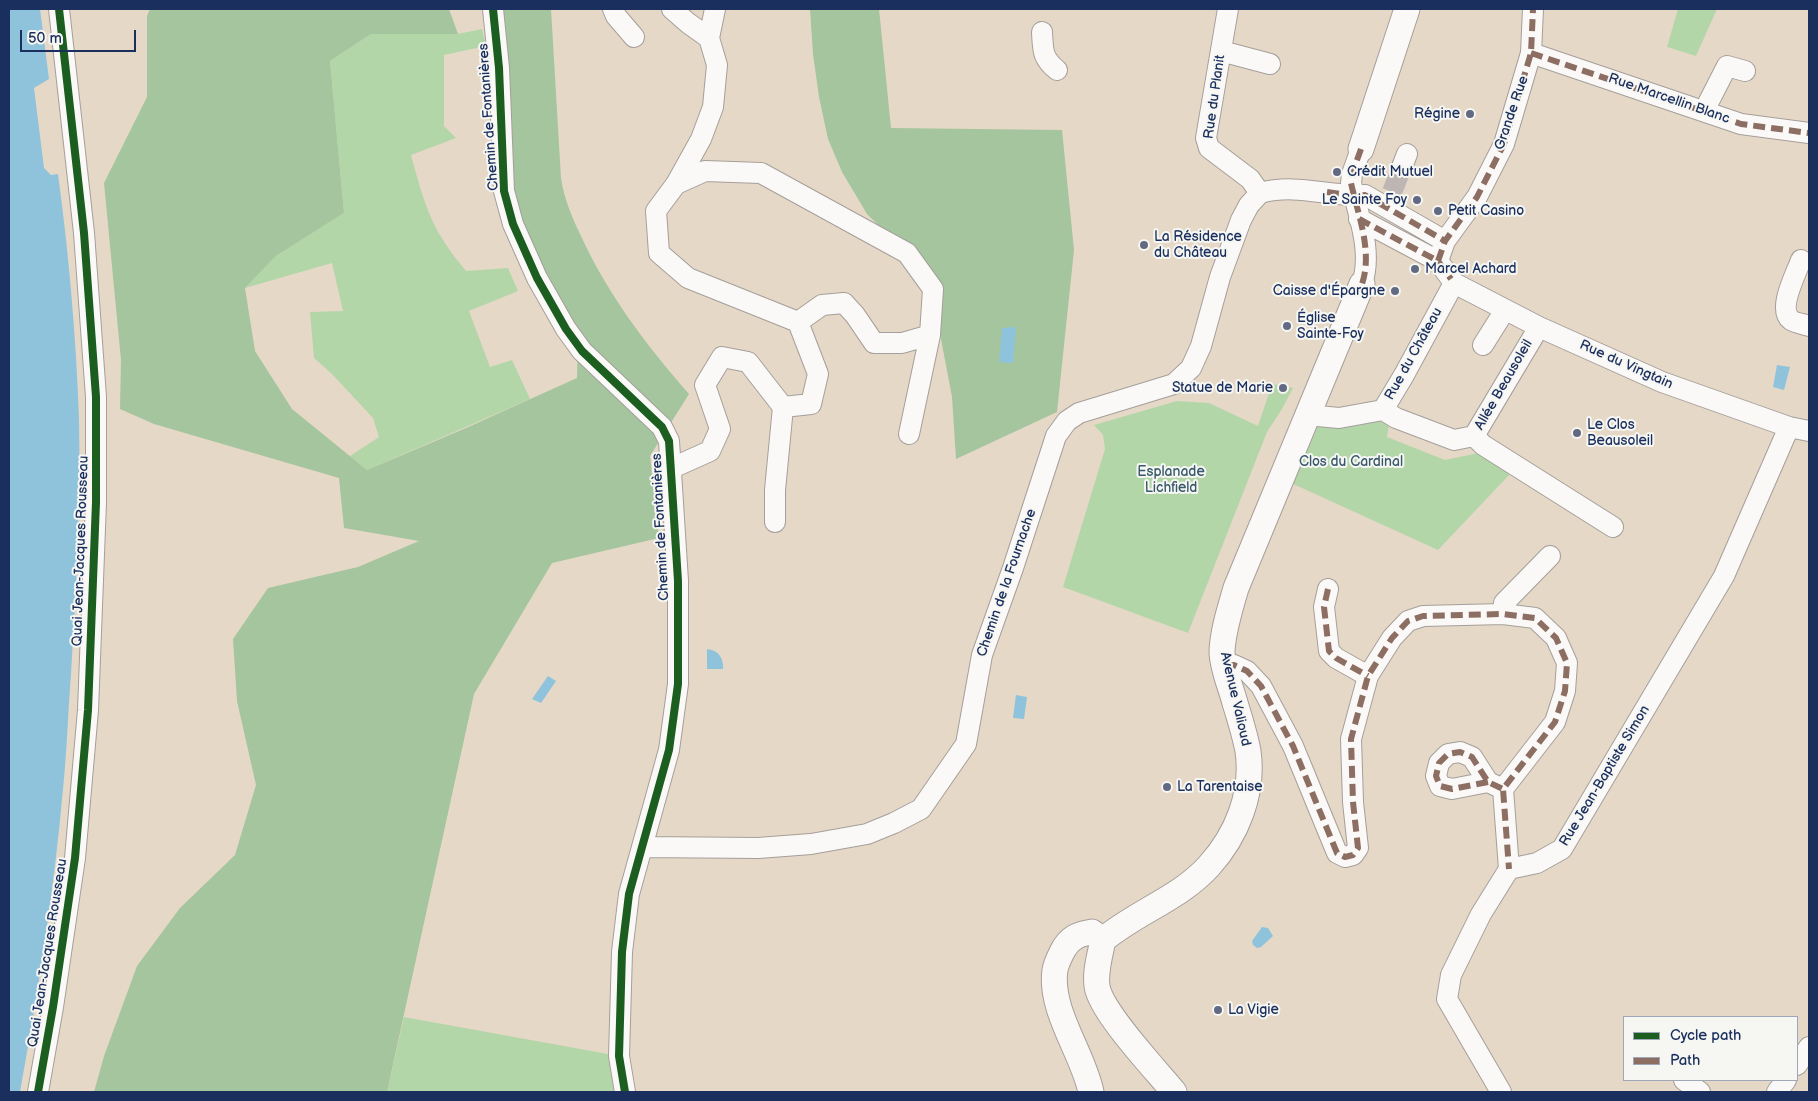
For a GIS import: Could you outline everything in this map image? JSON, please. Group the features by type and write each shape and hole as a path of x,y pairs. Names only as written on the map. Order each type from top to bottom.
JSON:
{"main road":[{"path":"1361,149 1407,9"},
{"name":"Avenue Valioud","path":"1103,940 1119,927 1189,885 1220,852 1237,826 1246,795 1249,772 1248,751 1222,652 1227,619 1236,588 1362,284"},
{"path":"1090,1092 1054,988 1055,970 1065,946 1079,933 1092,932 1103,940 1096,977 1100,998 1110,1014 1174,1092"}],"street":[{"name":"Quai Jean-Jacques Rousseau","path":"38,1092 53,1007 75,858 88,710 96,502 96,397 84,233 59,9"},
{"name":"Chemin de Fontanières","path":"493,9 499,68 504,191 512,224 537,278 566,329 582,350 662,427 668,441 672,468 678,581 678,684 669,750 629,894 622,952 619,1056 625,1092"},
{"path":"612,9 634,37"},
{"path":"672,9 709,38"},
{"path":"715,9 709,38 717,66 713,107 701,138 676,184 656,211 659,253 688,278 798,322 818,374 811,404 783,407"},
{"name":"Rue du Planit","path":"1228,9 1206,138 1209,148 1250,179 1260,193"},
{"name":"Grande Rue","path":"1438,261 1445,241 1477,197 1504,144 1532,53 1534,9"},
{"path":"1042,32 1047,62 1057,70"},
{"path":"1221,51 1270,64"},
{"name":"Rue Marcellin Blanc","path":"1532,53 1741,124 1809,133"},
{"path":"1704,111 1727,66 1745,71"},
{"path":"1353,189 1352,174 1361,149"},
{"path":"676,184 705,171 761,173 907,253 933,289 930,336 909,434"},
{"path":"1260,193 1275,189 1353,189 1365,195 1388,199 1445,241"},
{"name":"Avenue Valioud","path":"1353,189 1365,222 1367,252 1362,284"},
{"name":"Chemin de la Fournache","path":"643,847 758,848 811,844 866,834 894,823 920,809 966,744 982,655 1013,568 1053,440 1061,427 1079,413 1174,384 1191,368 1201,346 1220,277 1241,220 1249,205 1260,193"},
{"path":"1388,199 1365,222 1438,261 1452,281"},
{"path":"1802,260 1785,305 1786,314 1791,320 1809,326"},
{"name":"Rue du Vingtain","path":"1452,281 1504,310 1662,382 1789,427 1809,431"},
{"name":"Rue du Château","path":"1307,415 1340,418 1382,410 1404,375 1452,281"},
{"path":"798,322 822,305 844,303 855,315 874,343 902,343 930,336"},
{"path":"1483,345 1504,310"},
{"name":"Allée Beausoleil","path":"1382,410 1396,418 1454,440 1474,436 1539,326"},
{"path":"672,468 710,451 720,429 705,385 722,356 748,362 783,407 774,490 775,522"},
{"name":"Rue Jean-Baptiste Simon","path":"1509,869 1537,863 1562,849 1724,576 1789,427"},
{"path":"1474,436 1483,445 1613,527"},
{"path":"1503,614 1504,603 1550,556"},
{"path":"1328,589 1324,607 1329,650 1336,658 1368,676"},
{"path":"1225,667 1234,665 1247,671 1261,686 1293,746 1337,853 1345,857 1353,855 1358,848 1353,802 1351,739 1368,676 1392,638 1408,621 1424,616 1503,614 1535,618 1556,638 1567,663 1564,691 1554,722 1495,786 1509,869 1481,914 1450,975 1447,999 1501,1092"},
{"path":"1798,1063 1809,1047"},
{"path":"1685,1081 1700,1092"},
{"path":"1777,1092 1785,1081"}],"green space":[{"path":"150,9 449,9 458,34 371,34 330,61 344,213 276,256 245,288 255,351 292,409 367,470 577,378 578,340 518,222 509,171 497,9 551,9 561,178 569,208 603,279 643,338 689,394 650,456 659,538 552,563 474,694 387,1092 94,1092 104,1056 137,966 180,908 235,855 256,785 237,701 233,639 268,588 358,567 419,541 344,528 339,478 154,424 120,409 121,360 104,183 147,97 147,16"},
{"path":"810,9 879,9 891,128 1062,130 1074,250 1057,412 956,459 952,397 937,318 932,305 887,234 867,214 842,172 828,139 819,97 813,54"},
{"path":"1678,9 1717,9 1696,56 1667,47"},
{"path":"482,29 486,46 444,55 444,126 456,138 411,155 424,200 433,222 447,247 466,271 508,268 518,291 469,311 490,367 512,360 530,399 367,470 350,456 379,437 373,418 332,374 314,358 310,312 343,311 332,263 245,288 276,256 344,213 330,61 371,34 458,34"},
{"name":"Esplanade Lichfield","path":"1272,384 1293,388 1267,432 1188,633 1063,587 1105,449 1103,435 1094,425 1177,401 1209,403 1258,426"},
{"name":"Clos du Cardinal","path":"1368,417 1389,425 1387,437 1445,460 1483,452 1512,472 1438,550 1291,483 1317,421"},
{"path":"404,1017 619,1056 625,1092 387,1092"}],"water":[{"path":"9,9 40,9 49,79 34,88 44,168 51,175 58,174 69,265 79,419 79,515 64,775 50,903 20,1092 9,1092"},
{"path":"1016,327 1013,363 999,362 1002,328"},
{"path":"1777,365 1790,367 1784,390 1773,387"},
{"path":"707,649 719,655 723,669 707,669"},
{"path":"548,676 556,681 541,703 532,699"},
{"path":"1016,695 1027,697 1024,719 1013,718"},
{"path":"1262,927 1268,928 1273,936 1261,947 1257,948 1253,945 1252,941"}],"tunnel":[{"path":"1392,192 1402,167"}],"marked path":[{"path":"1438,261 1445,241 1477,197 1504,144 1531,53 1533,9"},
{"path":"1531,53 1741,124 1809,133"},
{"path":"1361,149 1352,174 1351,183 1365,246 1366,259 1362,284"},
{"path":"1327,192 1354,196 1365,195 1445,241"},
{"path":"1359,219 1438,261 1451,279"},
{"path":"1328,589 1324,607 1329,651 1336,658 1368,676"},
{"path":"1225,667 1234,665 1247,671 1261,686 1293,746 1337,853 1345,857 1353,855 1358,848 1353,802 1351,739 1368,676 1392,638 1408,621 1423,616 1503,614 1535,618 1556,638 1567,663 1565,691 1555,722 1503,789 1509,869"},
{"path":"1488,782 1452,789 1440,786 1436,776 1439,763 1448,754 1460,752 1472,757 1488,782 1503,789"}],"cycle path":[{"path":"38,1092 53,1007 75,858 88,710 96,502 96,397 84,233 59,9"},
{"path":"493,9 499,68 504,191 513,224 537,278 566,329 582,351 662,427 669,441 678,581 678,684 669,750 629,894 622,952 619,1056 625,1092"}],"place":[{"name":"Régine","path":"1470,114"},
{"name":"Crédit Mutuel","path":"1337,172"},
{"name":"Le Sainte Foy","path":"1417,200"},
{"name":"Petit Casino","path":"1438,211"},
{"name":"La Résidence du Château","path":"1144,245"},
{"name":"Marcel Achard","path":"1415,269"},
{"name":"Caisse d'Épargne","path":"1395,291"},
{"name":"Église Sainte-Foy","path":"1287,326"},
{"name":"Statue de Marie","path":"1283,388"},
{"name":"Le Clos Beausoleil","path":"1577,433"},
{"name":"La Tarentaise","path":"1167,787"},
{"name":"La Vigie","path":"1218,1010"}]}
